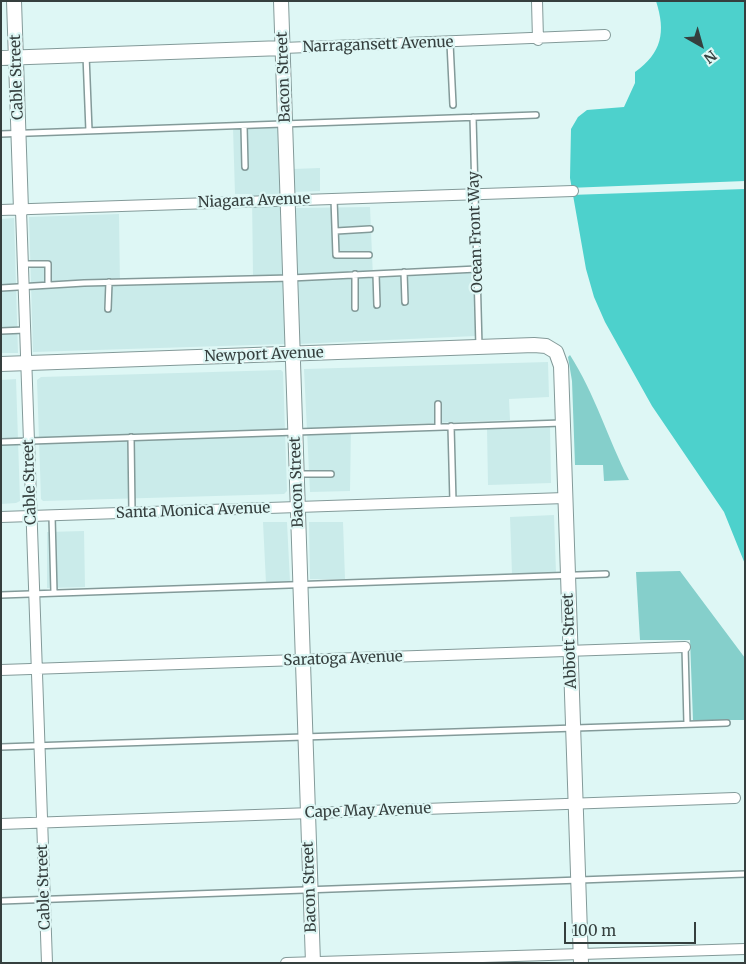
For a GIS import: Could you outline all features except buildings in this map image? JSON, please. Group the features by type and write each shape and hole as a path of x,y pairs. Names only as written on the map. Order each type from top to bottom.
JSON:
{"street":[{"name":"Cable Street","path":"14,1 47,963"},
{"name":"Bacon Street","path":"282,1 313,962"},
{"path":"537,1 538,40"},
{"name":"Narragansett Avenue","path":"1,58 538,40 605,36"},
{"name":"Niagara Avenue","path":"1,210 573,191"},
{"name":"Newport Avenue","path":"1,364 526,345"},
{"name":"Abbott Street","path":"526,345 540,345 552,348 560,358 581,958"},
{"name":"Santa Monica Avenue","path":"1,517 565,498"},
{"name":"Saratoga Avenue","path":"1,670 685,647"},
{"name":"Cape May Avenue","path":"1,824 734,798"},
{"path":"286,963 581,958 745,949"}],"lane":[{"path":"450,43 453,105"},
{"path":"86,55 89,132"},
{"path":"1,134 536,115"},
{"name":"Ocean Front Way","path":"473,117 479,348"},
{"path":"244,126 245,167"},
{"path":"334,199 336,255 369,255"},
{"path":"336,230 370,228"},
{"path":"23,264 48,264 48,285"},
{"path":"1,288 110,282 291,278 477,269"},
{"path":"404,272 405,302"},
{"path":"355,274 355,308"},
{"path":"376,274 377,305"},
{"path":"108,309 110,282"},
{"path":"1,331 25,330"},
{"path":"438,404 438,426"},
{"path":"1,442 562,423"},
{"path":"451,426 453,503"},
{"path":"131,437 132,512"},
{"path":"297,474 331,474"},
{"path":"52,516 54,593"},
{"path":"1,595 606,574"},
{"path":"685,647 687,724"},
{"path":"1,748 727,723"},
{"path":"1,901 745,874"}],"shaded area":[{"path":"656,1 745,1 745,564 724,512 652,406 605,322 594,297 586,269 570,178 571,129 578,117 587,110 624,107 635,83 635,72 644,65 656,49 661,32 661,22"},
{"path":"279,127 283,275 253,276 252,194 235,194 233,128"},
{"path":"320,168 320,191 293,192 293,169"},
{"path":"370,207 373,278 474,273 476,336 298,344 294,208"},
{"path":"119,214 120,286 283,282 285,344 33,352 29,217"},
{"path":"14,218 18,353 1,353 1,219"},
{"path":"570,355 587,385 629,480 604,481 603,465 575,465 572,381 568,357"},
{"path":"548,362 549,397 509,399 510,420 351,426 350,491 310,492 304,369"},
{"path":"281,370 283,372 287,491 284,494 43,501 41,499 37,380 41,377"},
{"path":"16,379 20,501 1,504 1,380"},
{"path":"550,427 551,483 488,485 487,428"},
{"path":"554,515 556,573 512,574 510,517"},
{"path":"263,522 287,522 290,582 266,583"},
{"path":"309,522 343,522 345,579 310,579"},
{"path":"84,531 85,587 47,588 47,532"},
{"path":"680,571 745,658 745,720 693,720 690,640 640,640 636,572"}],"pier":[{"path":"745,181 745,189 570,195 568,188"}]}
